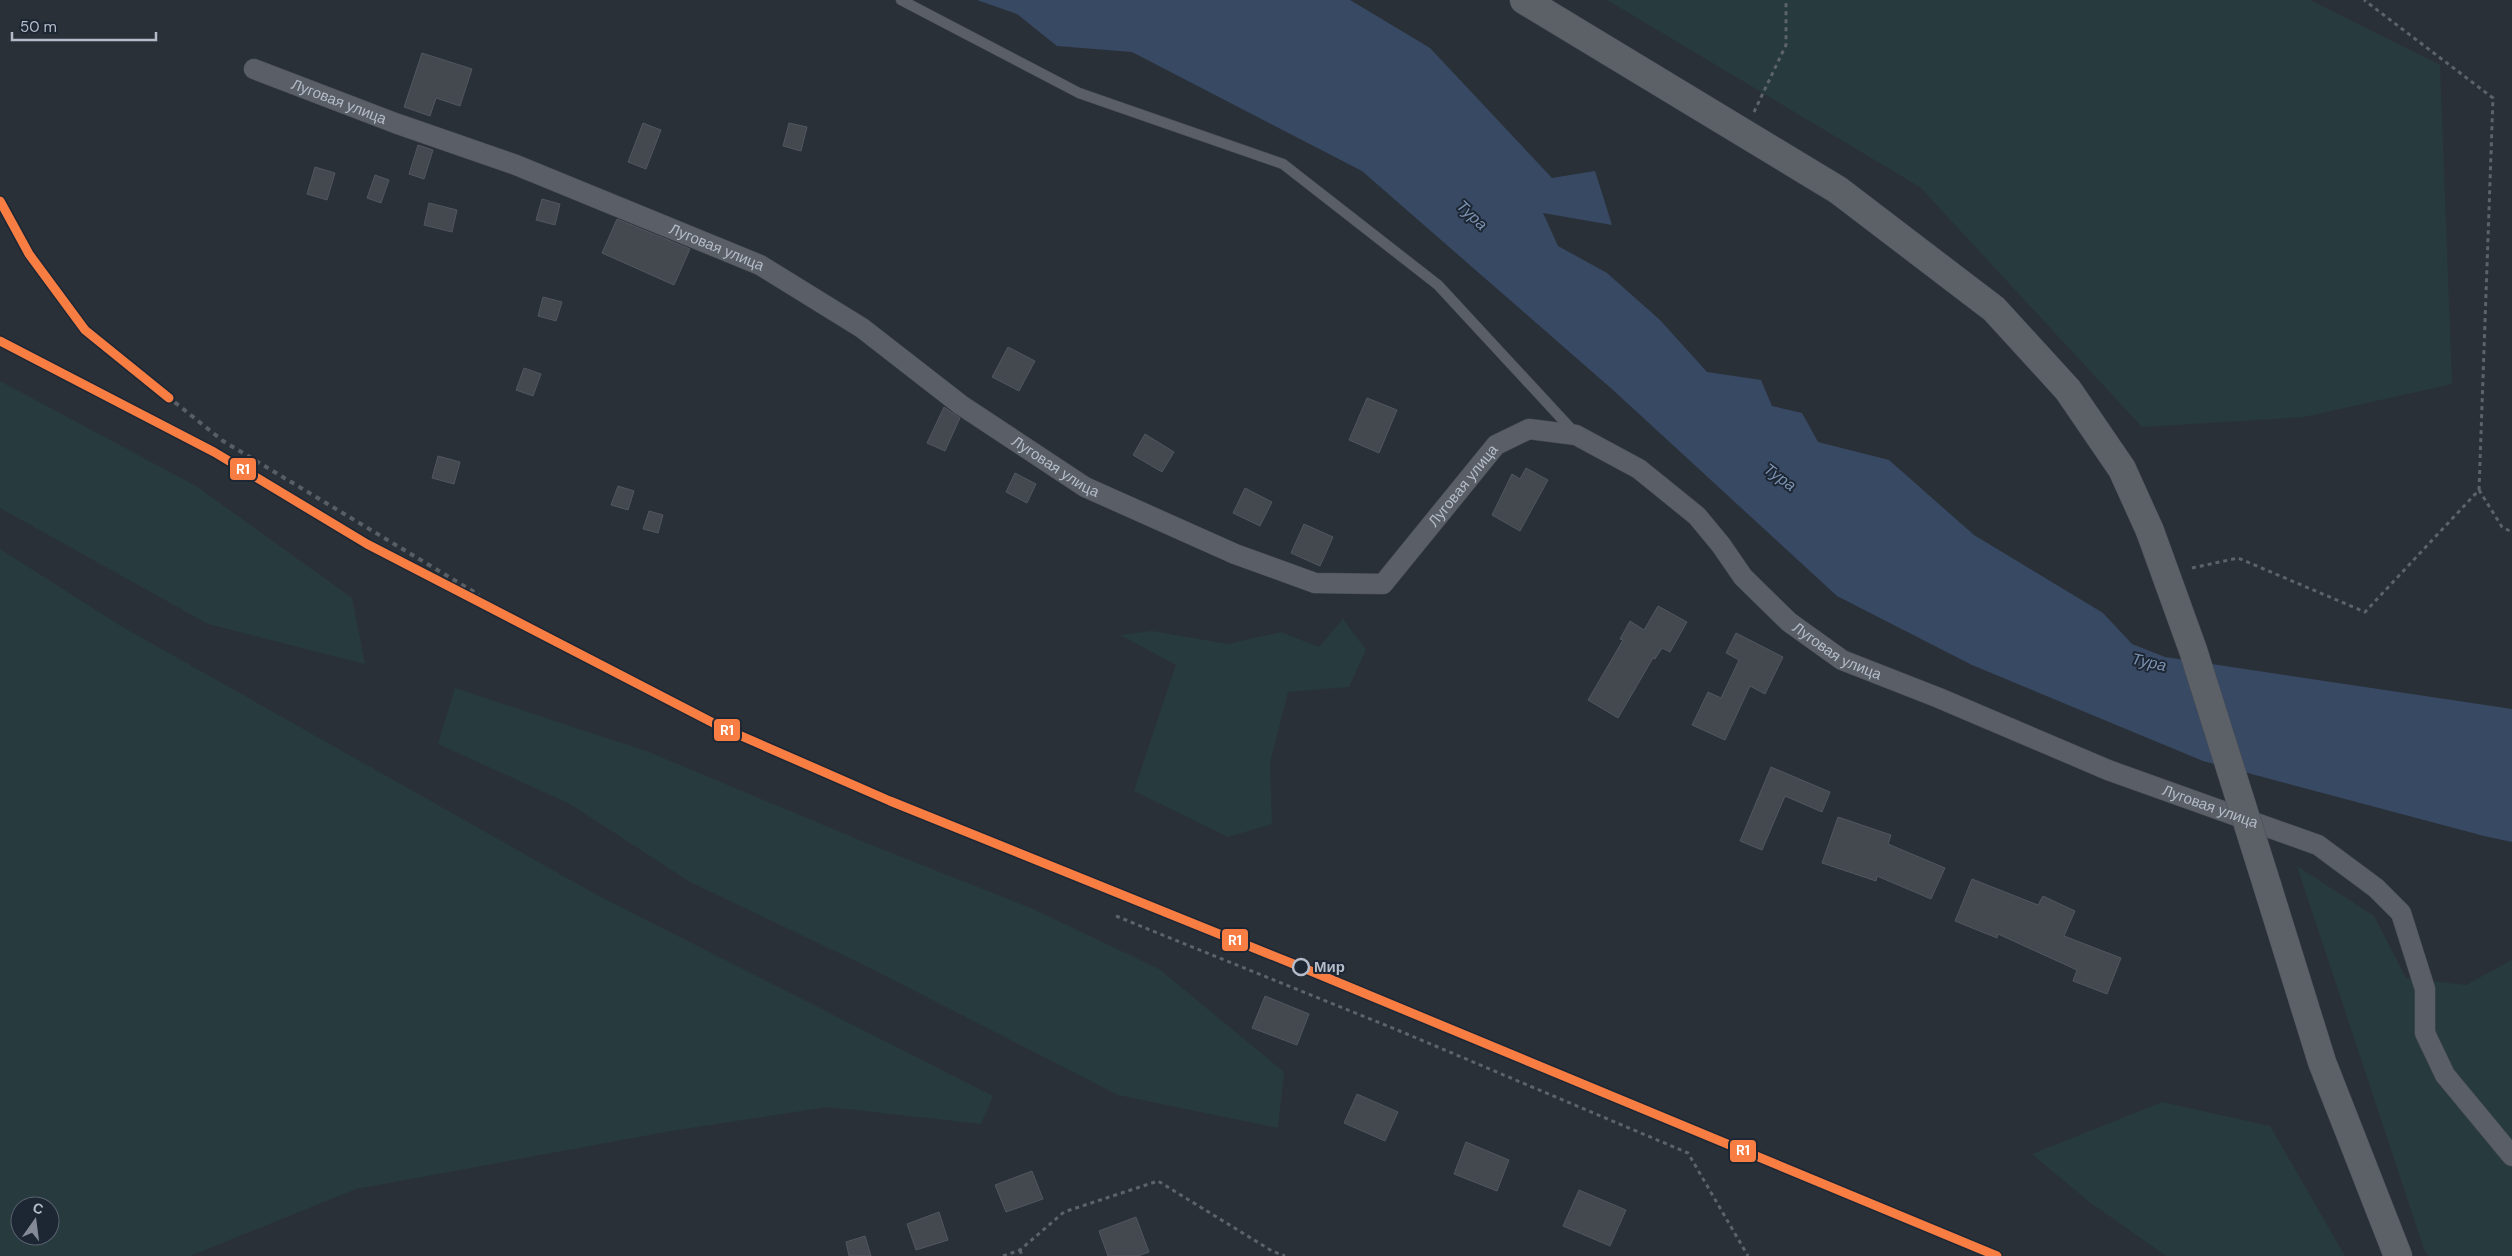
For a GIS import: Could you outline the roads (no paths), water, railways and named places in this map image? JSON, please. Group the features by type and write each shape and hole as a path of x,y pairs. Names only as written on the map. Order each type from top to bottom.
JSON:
{"main road":[{"path":"1524,0 1838,190 1994,309 2068,390 2122,469 2150,531 2193,650 2322,1062 2398,1256"}],"street":[{"name":"Луговая улица","path":"254,69 395,123 516,165 760,265 862,328 961,405 1085,487 1235,554 1315,583 1383,584 1496,445 1529,428 1576,435 1638,469 1697,516 1721,545 1743,577 1789,622 1842,660 1939,698 2108,770 2318,845 2376,888 2401,912 2425,988 2425,1033 2445,1075 2512,1156"}],"lane":[{"path":"901,0 1079,93 1283,164 1438,285 1576,435"}],"water":[{"name":"Тура","path":"977,0 1350,0 1430,48 1552,178 1595,171 1612,225 1543,213 1558,246 1607,273 1660,320 1707,372 1761,380 1772,406 1802,413 1818,442 1889,460 1974,535 2103,613 2132,644 2165,657 2512,709 2512,842 2203,761 1972,665 1837,596 1613,390 1362,171 1132,52 1057,46 1017,14"}],"railway":[{"path":"0,201 29,254 85,330 223,441 479,595"},
{"path":"367,544 723,728 890,801 1301,967 1997,1256"}],"place":[{"name":"Мир","path":"1301,967"}]}
